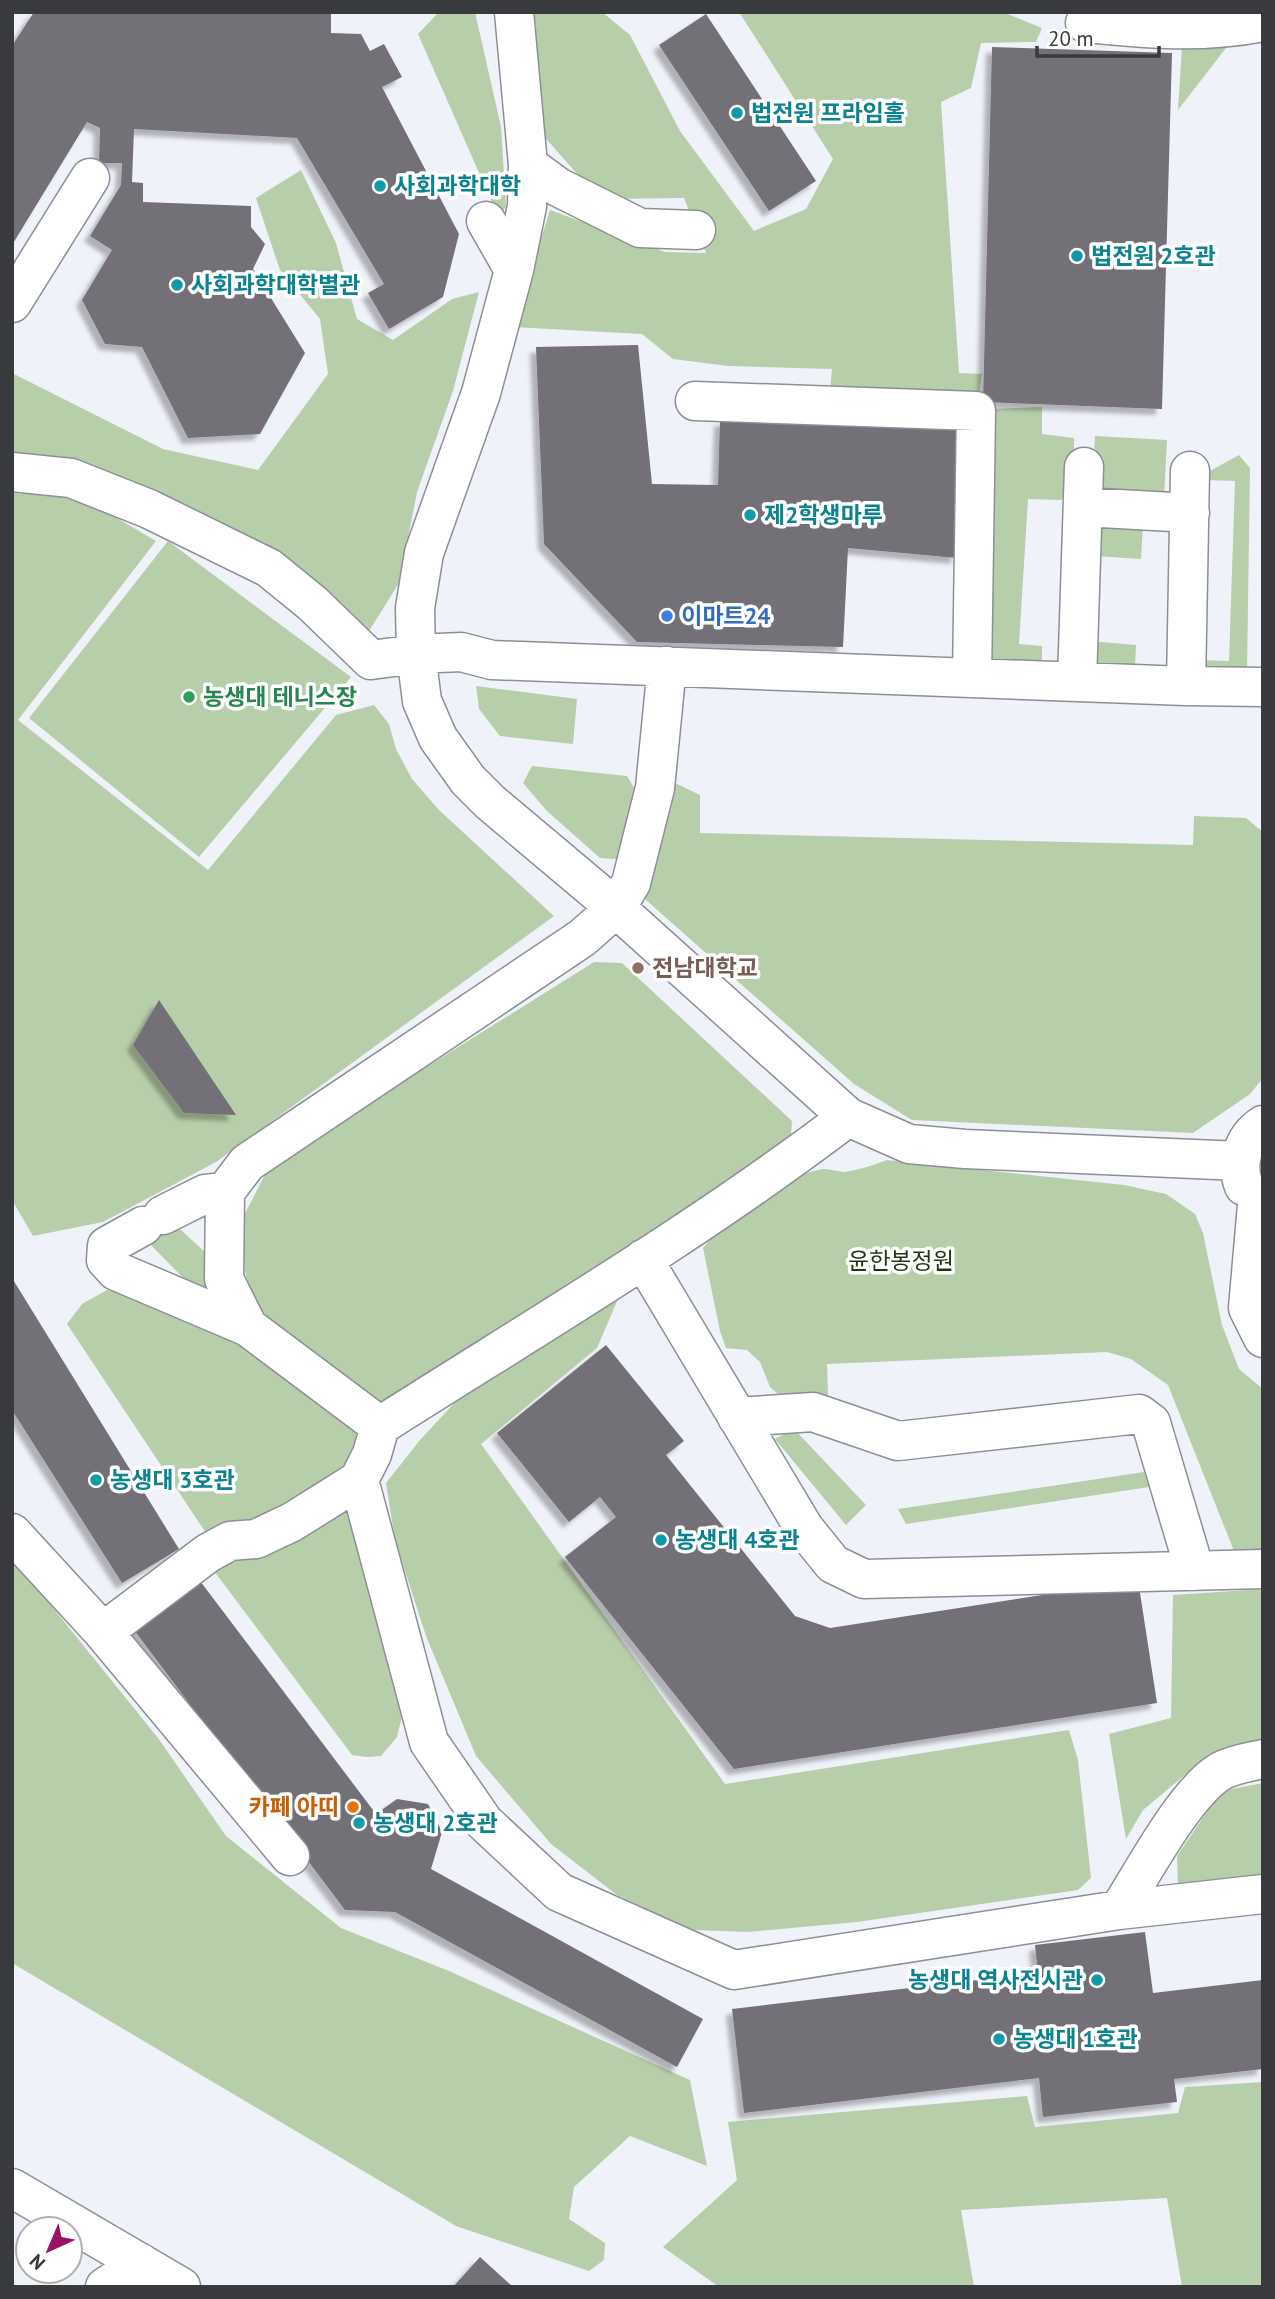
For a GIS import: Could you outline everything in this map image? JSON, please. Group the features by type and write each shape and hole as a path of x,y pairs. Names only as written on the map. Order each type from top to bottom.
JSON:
{"street":[{"path":"514,12 528,165 527,206 514,270 481,393 425,553 415,608 416,654 422,701 438,738 468,780 519,827 616,908 848,1117 909,1144 965,1149 1240,1161"},
{"path":"1085,23 1170,31 1228,29 1254,19"},
{"path":"528,165 568,193 640,228 696,230"},
{"path":"12,303 90,178"},
{"path":"486,221 514,270"},
{"path":"695,401 976,411 972,678"},
{"path":"1077,681 1084,467"},
{"path":"1186,686 1191,471"},
{"path":"12,472 71,478 149,509 269,568 312,603 372,660 461,652 492,660 1263,687"},
{"path":"1083,507 1190,513"},
{"path":"248,1327 224,1279 225,1192 247,1163 582,938 616,908 631,883 655,788 667,666"},
{"path":"103,1632 208,1553 230,1541 256,1539 292,1522 359,1479 372,1454 380,1426 643,1259 807,1149 848,1117"},
{"path":"1263,1125 1255,1130 1244,1145 1240,1161 1241,1178 1247,1192 1260,1207 1248,1308 1263,1338"},
{"path":"225,1192 205,1194 107,1246 106,1260 116,1270 248,1327 380,1426"},
{"path":"643,1259 804,1528 832,1564 864,1580 1263,1569"},
{"path":"737,1417 813,1412 898,1441 1139,1414 1151,1423 1195,1571"},
{"path":"359,1479 429,1742 484,1822 559,1892 734,1970 1119,1910 1263,1894"},
{"path":"12,1533 103,1632 290,1856"},
{"path":"1119,1910 1200,1786 1222,1771 1263,1759"},
{"path":"12,2188 181,2287"},
{"path":"105,2287 141,2263"}],"green space":[{"path":"439,12 475,12 501,127 506,207 498,216 418,34"},
{"path":"533,12 602,12 630,35 680,131 754,231 806,209 833,159 739,12 1003,12 1042,28 1036,42 981,43 971,88 941,102 959,373 982,374 978,401 830,391 832,369 728,366 673,359 642,334 513,327 550,210 665,252 706,253 684,198 606,199 579,176 541,133 533,60 536,26"},
{"path":"1212,12 1226,48 1178,110 1182,47"},
{"path":"301,170 336,243 357,319 393,340 452,299 479,292 453,391 417,492 399,583 366,636 12,455 12,373 163,449 258,470 328,374 320,319 280,270 256,198"},
{"path":"1042,407 1042,434 1074,438 1074,479 1061,500 1028,499 1019,644 1042,646 1042,671 980,669 988,409"},
{"path":"1095,436 1167,440 1164,499 1092,495"},
{"path":"1239,455 1250,468 1247,674 1202,678 1197,660 1229,661 1235,481 1204,480 1208,472"},
{"path":"12,493 81,497 156,541 18,720 208,870 336,715 374,705 389,724 396,749 412,779 439,810 554,916 216,1162 103,1222 33,1236 12,1200"},
{"path":"1096,525 1143,525 1141,559 1095,556"},
{"name":"농생대 테니스장","path":"168,541 351,677 199,857 29,718"},
{"path":"1090,641 1136,645 1135,666 1166,669 1167,649 1183,650 1181,681 1082,678"},
{"path":"476,686 577,699 573,744 500,736 479,709"},
{"path":"532,766 627,776 638,794 625,860 600,858 547,811 523,783"},
{"path":"671,781 700,795 700,833 1193,845 1194,816 1246,818 1263,832 1263,1078 1250,1094 1193,1133 912,1120 854,1084 646,900 640,881"},
{"path":"594,962 622,963 792,1121 790,1148 374,1411 283,1335 252,1300 242,1260 238,1227 270,1165"},
{"name":"윤한봉정원","path":"887,1160 1124,1185 1166,1194 1195,1214 1203,1233 1222,1325 1239,1369 1263,1389 1263,1552 1234,1551 1168,1385 1131,1359 1107,1352 827,1364 828,1395 785,1400 770,1387 760,1362 747,1350 726,1348 703,1248 714,1235 754,1200 801,1175 821,1169 845,1172"},
{"path":"169,1219 218,1264 228,1295 203,1298 140,1234"},
{"path":"107,1290 144,1299 284,1367 369,1430 350,1477 212,1542 67,1324 82,1304"},
{"path":"621,1292 597,1348 481,1444 725,1784 1069,1730 1078,1760 1091,1878 1078,1890 857,1922 748,1932 692,1930 617,1895 551,1844 476,1756 426,1636 395,1540 386,1483 420,1440 459,1398"},
{"path":"794,1429 866,1505 846,1525 775,1439"},
{"path":"1144,1472 1149,1487 906,1524 898,1509"},
{"path":"352,1503 404,1708 397,1737 381,1756 352,1755 208,1563"},
{"path":"12,1557 158,1738 226,1836 341,1928 449,1971 690,2080 707,2166 630,2136 574,2187 569,2219 605,2243 604,2260 589,2271 456,2226 12,1963"},
{"path":"1263,1589 1263,1744 1210,1754 1143,1810 1126,1839 1109,1734 1171,1718 1173,1595"},
{"path":"1263,1783 1263,1882 1178,1887 1177,1856 1221,1791"},
{"path":"1263,2082 1263,2287 1182,2287 1167,2198 961,2210 974,2287 719,2287 663,2247 737,2180 728,2122 1027,2096 1035,2127 1178,2113 1185,2087"}],"building":[{"name":"사회과학대학","path":"34,12 331,13 331,33 361,34 370,51 384,44 402,77 382,87 459,234 443,297 389,329 368,293 384,284 297,138 134,129 132,182 143,183 143,202 251,206 251,227 265,244 253,269 305,353 260,434 188,438 142,347 105,344 82,300 112,250 90,236 121,185 122,163 99,163 100,128 87,122 12,245 12,46"},
{"name":"법전원 프라임홀","path":"706,14 816,181 769,211 659,45"},
{"name":"법전원 2호관","path":"992,47 1172,53 1162,409 983,402"},
{"name":"제2학생마루","path":"638,345 652,484 718,485 720,420 961,426 957,558 848,548 843,647 637,642 544,544 536,347"},
{"path":"159,1000 236,1115 184,1113 133,1045"},
{"name":"농생대 3호관","path":"12,1278 179,1549 122,1583 12,1410"},
{"name":"농생대 4호관","path":"606,1345 684,1441 666,1455 795,1616 830,1628 1138,1580 1157,1703 734,1769 565,1557 616,1517 600,1497 569,1522 497,1433"},
{"name":"농생대 2호관","path":"191,1569 376,1814 397,1799 428,1804 442,1832 431,1869 703,2019 677,2067 395,1912 345,1910 125,1618"},
{"name":"농생대 1호관","path":"1145,1932 1153,1993 1263,1980 1263,2069 1174,2079 1177,2102 1043,2117 1039,2078 744,2113 732,2009 1038,1973 1035,1945"},
{"path":"480,2257 513,2287 453,2287"}],"place":[{"name":"법전원 프라임홀","path":"737,113"},
{"name":"사회과학대학","path":"380,186"},
{"name":"법전원 2호관","path":"1077,256"},
{"name":"사회과학대학별관","path":"177,285"},
{"name":"제2학생마루","path":"750,515"},
{"name":"이마트24","path":"667,616"},
{"name":"농생대 테니스장","path":"189,697"},
{"name":"전남대학교","path":"638,968"},
{"name":"농생대 3호관","path":"96,1480"},
{"name":"농생대 4호관","path":"661,1540"},
{"name":"카페 아띠","path":"353,1807"},
{"name":"농생대 2호관","path":"359,1823"},
{"name":"농생대 역사전시관","path":"1097,1980"},
{"name":"농생대 1호관","path":"999,2039"}]}
